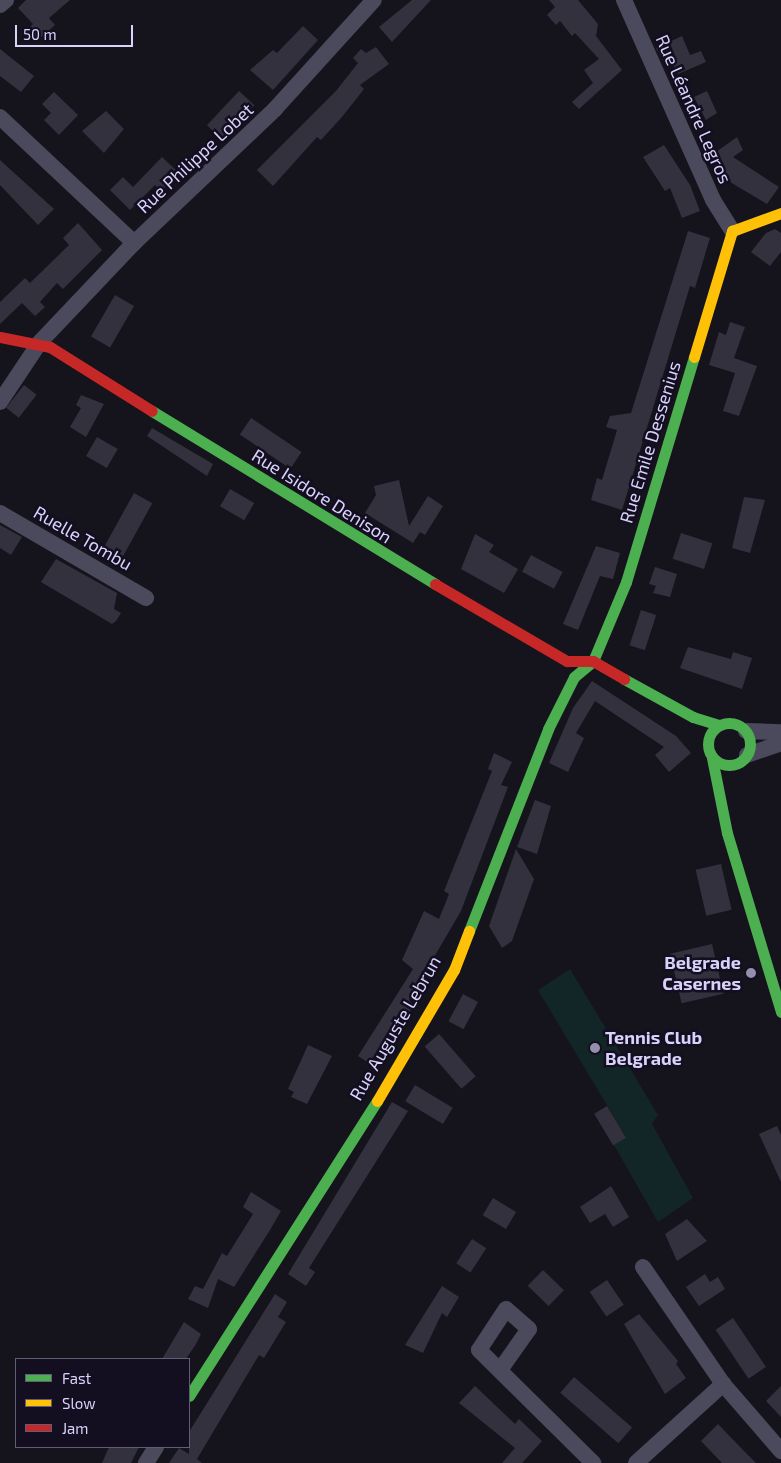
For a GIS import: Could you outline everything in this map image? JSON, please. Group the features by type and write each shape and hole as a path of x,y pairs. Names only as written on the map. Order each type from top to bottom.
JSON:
{"street":[{"path":"0,6 6,0"},
{"name":"Rue Philippe Lobet","path":"0,402 40,342 134,243 275,109 374,0"},
{"name":"Rue Léandre Legros","path":"624,0 713,200 732,231"},
{"path":"0,117 134,243"},
{"path":"732,231 781,213"},
{"name":"Rue Emile Dessenius","path":"593,661 626,582 732,231"},
{"path":"0,337 40,342"},
{"name":"Rue Isidore Denison","path":"40,342 350,534 567,661 593,661"},
{"name":"Ruelle Tombu","path":"0,513 146,598"},
{"path":"593,661 693,717 720,725 734,723 746,732 781,732"},
{"name":"Rue Auguste Lebrun","path":"190,1394 436,1005 475,919 548,729 574,677 593,661"},
{"path":"693,717 708,739 719,801 781,1012"},
{"path":"708,739 720,725"},
{"path":"746,732 747,755"},
{"path":"719,801 733,765 747,755 781,743"},
{"path":"712,758 733,765"},
{"path":"642,1267 723,1384 781,1451"},
{"path":"500,1370 593,1463"},
{"path":"636,1463 723,1384"},
{"path":"146,1463 155,1448"}],"green space":[{"name":"Tennis Club Belgrade","path":"570,969 658,1115 652,1124 693,1198 658,1222 614,1145 626,1137 538,990"}],"building":[{"path":"26,0 70,0 49,18 55,25 38,40 28,29 33,24 18,8"},
{"path":"412,0 431,0 392,42 379,27"},
{"path":"549,0 578,0 598,24 596,36 622,70 579,109 572,102 593,83 584,70 599,59 575,33 572,36 560,21 556,25 547,15 555,7"},
{"path":"303,26 318,40 273,90 250,70 273,50 277,53"},
{"path":"682,36 690,55 701,51 706,62 678,74 672,63 665,65 656,48"},
{"path":"376,47 389,64 360,85 364,89 342,117 321,140 317,137 273,186 257,170 336,91 358,63 353,58 361,49 366,53"},
{"path":"0,49 34,76 21,92 0,76"},
{"path":"239,91 254,105 222,140 207,125"},
{"path":"707,91 717,113 706,120 694,97"},
{"path":"54,92 78,115 59,135 44,120 51,113 42,104"},
{"path":"106,111 124,129 104,153 82,131"},
{"path":"737,137 743,150 733,157 779,187 767,204 725,179 709,157"},
{"path":"664,145 690,185 700,211 682,218 670,188 665,191 643,157"},
{"path":"162,157 179,173 161,191 155,185 130,210 110,190 123,177 133,187"},
{"path":"0,160 54,209 38,225 0,185"},
{"path":"78,223 102,250 63,289 57,283 40,302 45,307 35,316 22,303 0,324 0,302 25,278 30,283 69,245 63,238"},
{"path":"775,229 781,233 781,252 770,266 751,252 766,233"},
{"path":"688,231 710,238 695,288 690,286 622,510 591,500 597,478 602,480 617,430 606,427 610,416 631,413"},
{"path":"115,295 134,306 110,348 91,337"},
{"path":"730,322 745,327 734,358 757,366 739,416 723,411 735,373 709,365 719,332 726,335"},
{"path":"24,385 37,395 19,418 6,408"},
{"path":"81,395 104,404 86,437 70,427 81,408 76,405"},
{"path":"251,418 302,452 290,469 240,435"},
{"path":"152,428 213,464 207,476 147,436"},
{"path":"97,437 118,449 107,468 86,456"},
{"path":"399,480 409,526 428,496 443,506 425,535 420,532 413,543 365,513 376,495 374,486"},
{"path":"230,489 254,503 244,520 220,506"},
{"path":"134,493 152,503 118,564 100,554"},
{"path":"744,497 765,500 750,553 732,548"},
{"path":"0,525 22,537 11,555 0,548"},
{"path":"681,533 712,543 704,569 673,559"},
{"path":"475,534 494,545 489,552 518,569 504,593 461,569"},
{"path":"596,546 620,553 613,579 600,576 578,630 563,624"},
{"path":"531,555 563,572 554,589 522,572"},
{"path":"56,559 117,593 114,609 121,613 116,621 112,624 41,582"},
{"path":"655,567 677,574 670,597 653,593 656,586 649,584"},
{"path":"641,610 656,615 645,650 630,645"},
{"path":"688,647 731,659 733,652 752,658 742,689 680,668"},
{"path":"592,681 676,736 691,753 669,772 655,755 664,747 595,701 576,733 584,738 568,772 549,763 573,708"},
{"path":"494,753 512,762 501,785 508,787 461,911 409,1000 414,1005 375,1067 358,1056 413,969 402,960 424,911 439,919 449,894 444,891 492,771 488,769"},
{"path":"535,800 551,806 537,854 517,847"},
{"path":"516,849 534,879 512,941 502,948 489,926"},
{"path":"721,864 732,910 706,916 696,870"},
{"path":"712,944 723,994 682,1003 670,954"},
{"path":"463,994 478,1002 463,1029 448,1021"},
{"path":"439,1034 476,1076 461,1089 425,1046"},
{"path":"308,1045 332,1056 307,1104 291,1097 294,1092 288,1089"},
{"path":"415,1085 453,1108 443,1124 405,1101"},
{"path":"392,1102 408,1111 309,1268 315,1272 306,1286 288,1274"},
{"name":"Tennis Club Belgrade","path":"607,1106 626,1138 613,1145 594,1114"},
{"path":"777,1126 781,1135 781,1182 759,1134"},
{"path":"611,1186 629,1217 613,1227 605,1214 590,1223 580,1207"},
{"path":"251,1192 281,1211 270,1230 234,1287 218,1279 208,1308 188,1299 195,1286 203,1289 222,1253 227,1256 253,1214 243,1207"},
{"path":"493,1198 516,1212 506,1229 483,1215"},
{"path":"687,1219 707,1241 677,1261 665,1234"},
{"path":"472,1239 486,1248 470,1273 456,1263"},
{"path":"543,1270 564,1290 549,1306 528,1286"},
{"path":"705,1274 710,1282 718,1277 725,1289 699,1306 686,1287"},
{"path":"607,1280 624,1305 606,1317 590,1292"},
{"path":"442,1286 459,1297 447,1317 442,1313 423,1353 405,1345"},
{"path":"275,1294 287,1302 278,1317 286,1322 264,1358 259,1355 197,1459 202,1463 169,1463 179,1448 189,1454 190,1430"},
{"path":"639,1314 678,1361 676,1364 686,1378 665,1394 624,1324"},
{"path":"733,1318 766,1367 749,1379 716,1330"},
{"path":"184,1322 201,1334 187,1358 163,1358"},
{"path":"574,1377 632,1428 618,1443 560,1393"},
{"path":"475,1386 515,1424 519,1419 542,1441 522,1463 502,1463 515,1448 459,1403"},
{"path":"781,1386 781,1417 766,1401"},
{"path":"718,1424 756,1463 722,1463 701,1441"},
{"path":"109,1448 138,1448 131,1463 102,1463"}],"traffic: fast":[{"path":"469,931 548,729 574,677 593,661 626,582 694,357"},
{"path":"152,411 435,584"},
{"path":"624,679 693,717 719,725"},
{"path":"733,723 741,726 747,732 750,744 747,756 741,762 725,765 717,762 711,756 708,740 711,732 717,726 733,723"},
{"path":"712,758 727,833 781,1012"},
{"path":"190,1394 377,1101"}],"traffic: slow":[{"path":"694,357 732,231 781,213"},
{"path":"377,1101 454,970 469,931"}],"traffic: jam":[{"path":"0,337 50,347 152,411"},
{"path":"435,584 567,661 593,661 624,679"}],"place":[{"name":"Belgrade Casernes","path":"751,973"},
{"name":"Tennis Club Belgrade","path":"595,1048"}]}
